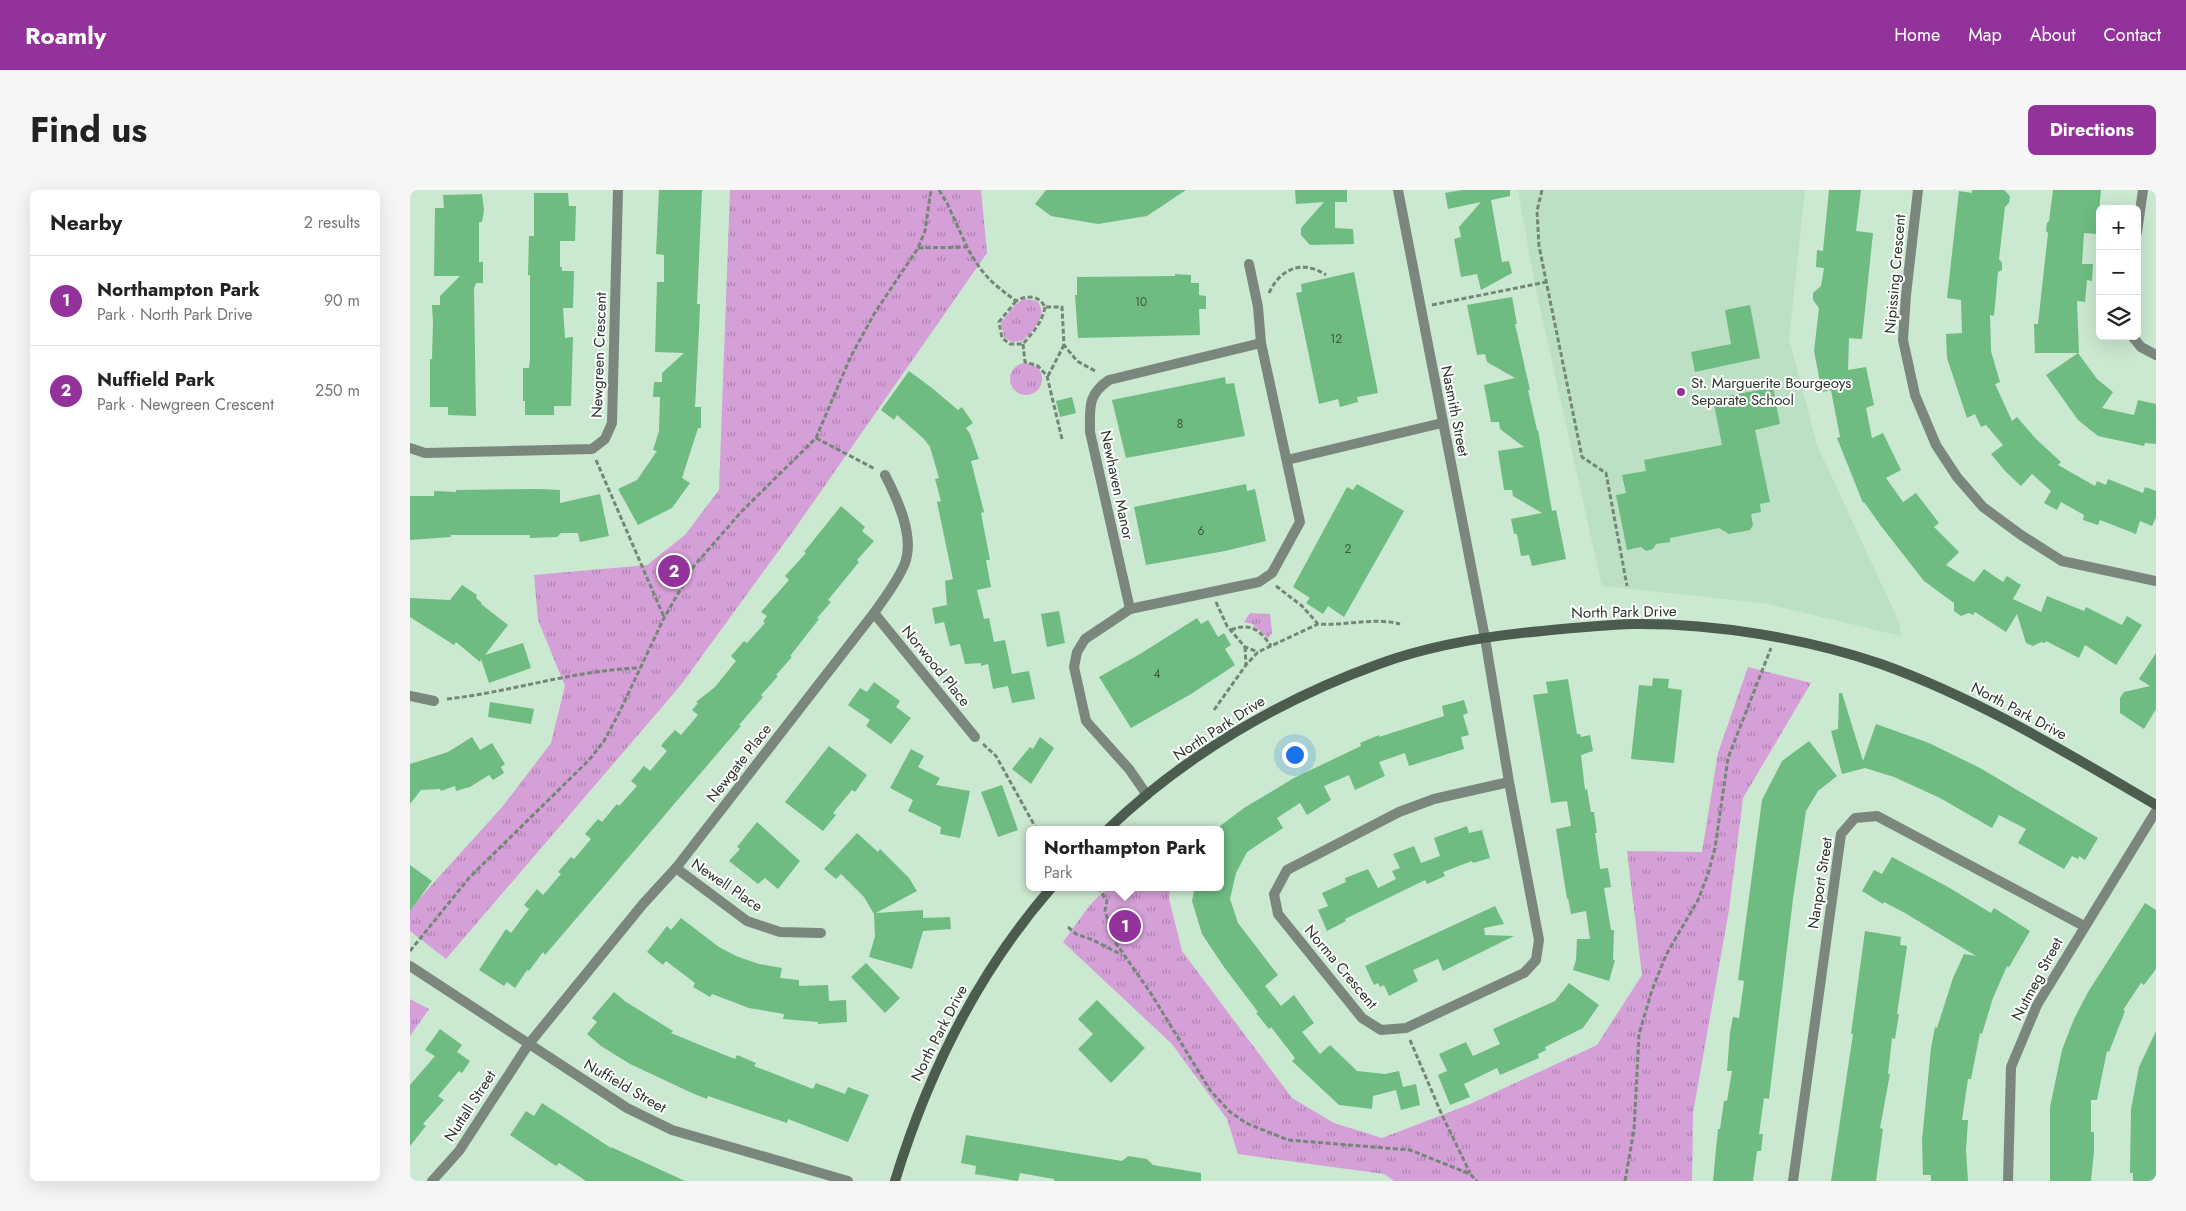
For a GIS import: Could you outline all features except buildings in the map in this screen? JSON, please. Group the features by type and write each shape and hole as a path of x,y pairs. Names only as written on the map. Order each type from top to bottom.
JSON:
{"main road":[{"name":"North Park Drive","path":"1112,826 1148,795 1231,734 1307,694 1381,663 1455,643 1485,638 1632,624 1687,626 1775,637 1829,649 1880,664 1933,684 2028,730 2156,805"},
{"name":"North Park Drive","path":"895,1181 923,1098 963,1013 985,976 1015,933 1049,891"}],"street":[{"name":"Newgreen Crescent","path":"592,449 605,439 612,424 618,190"},
{"name":"Nasmith Street","path":"1398,190 1485,638"},
{"name":"Nipissing Crescent","path":"1918,190 1903,340 1915,395 1936,445 1957,478 1983,507 2021,535 2062,561 2156,581"},
{"path":"2141,205 2143,190"},
{"path":"1148,795 1086,721 1074,667 1077,652 1085,639 1130,609 1259,582 1266,578 1272,573 1300,522 1262,343 1258,307 1249,264"},
{"path":"2135,340 2141,348 2156,355"},
{"path":"1109,380 1262,343"},
{"name":"Newhaven Manor","path":"1109,380 1097,389 1090,403 1090,432 1130,609"},
{"path":"1287,460 1442,423"},
{"path":"410,448 425,454 592,449"},
{"name":"Newgate Place","path":"528,1045 643,904 676,868 874,612 897,579 906,562 907,542 901,507 885,475"},
{"name":"Norwood Place","path":"874,612 975,737"},
{"name":"Norma Crescent","path":"1485,638 1539,940 1536,960 1524,973 1406,1028 1381,1030 1362,1018 1278,914 1274,894 1287,870 1398,812 1434,800 1510,782"},
{"path":"410,696 434,701"},
{"name":"Nutmeg Street","path":"2008,1181 2011,1067 2037,1004 2156,811"},
{"name":"Nanport Street","path":"1793,1181 1841,834 1855,818 1877,816 2084,926"},
{"name":"Newell Place","path":"676,868 748,921 780,932 821,933"},
{"name":"Nuffield Street","path":"410,966 627,1108 672,1130 848,1181"},
{"name":"Nuttall Street","path":"432,1181 459,1151 528,1045"}],"path":[{"path":"410,950 469,878 589,760 604,741 664,618 700,559 742,511 816,438 850,358 874,314 918,248 927,222 931,190"},
{"path":"939,190 978,268 990,282 1016,301"},
{"path":"1542,190 1537,211 1539,246 1582,457 1606,473 1628,586"},
{"path":"918,248 967,247"},
{"path":"1258,307 1267,298 1275,280 1284,273 1295,268 1308,268 1320,271 1326,276"},
{"path":"1420,308 1546,282"},
{"path":"1045,307 1039,326 1023,344 1015,345 1005,341 999,331 999,322 1016,301 1028,296 1039,300 1045,307 1062,307 1064,345 1048,376"},
{"path":"1023,344 1025,362 1038,366 1048,376 1062,439"},
{"path":"1064,345 1077,361 1109,380"},
{"path":"816,438 885,475"},
{"path":"592,449 664,618"},
{"path":"1266,578 1302,606 1318,624"},
{"path":"1214,592 1218,608 1245,648 1246,665"},
{"path":"1214,710 1246,665 1258,652 1270,646 1318,624 1332,625 1360,622 1400,624"},
{"path":"1232,630 1240,626 1248,626 1261,634 1270,646"},
{"path":"1625,1181 1634,1130 1639,1034 1652,990 1666,955 1698,900 1708,874 1715,848 1728,758 1775,637"},
{"path":"1245,648 1258,652"},
{"path":"434,701 472,696 614,669 640,668"},
{"path":"975,737 996,756 1035,826"},
{"path":"1101,891 1107,901 1106,911 1115,942 1123,956 1150,992 1210,1090 1229,1111 1246,1123 1288,1140 1410,1150 1470,1174"},
{"path":"1068,927 1076,934 1093,940 1123,956"},
{"path":"1406,1028 1442,1115 1470,1174 1477,1181"}],"shaded area":[{"name":"St. Marguerite Bourgeoys Separate School","path":"1518,190 1805,190 1789,339 1817,445 1899,622 1901,636 1763,603 1602,586 1534,280"}],"green space":[{"path":"730,190 981,190 987,253 796,527 680,686 446,959 410,931 410,909 503,806 551,743 565,686 538,620 534,575 647,565 685,535 719,490"},
{"path":"1024,299 1037,301 1040,306 1040,317 1035,328 1022,341 1012,342 1004,337 1001,323 1015,305"},
{"path":"1026,363 1032,364 1037,368 1041,373 1041,385 1037,390 1032,394 1026,395 1020,394 1015,390 1011,385 1010,379 1011,373 1015,368 1020,364"},
{"path":"1250,613 1270,614 1272,633 1268,638 1252,624 1244,622"},
{"path":"1748,667 1811,683 1743,798 1729,910 1693,1113 1692,1181 1394,1181 1384,1174 1238,1154 1227,1119 1172,1044 1063,942 1090,905 1104,891 1170,891 1169,899 1182,951 1292,1098 1334,1123 1382,1138 1468,1105 1597,1045 1642,975 1627,851 1702,852 1718,753"},
{"path":"410,999 429,1009 410,1036"}],"place":[{"name":"St. Marguerite Bourgeoys Separate School","path":"1681,392"},
{"name":"Nuffield Park","path":"674,571"},
{"name":"Northampton Park","path":"1125,926"}]}
